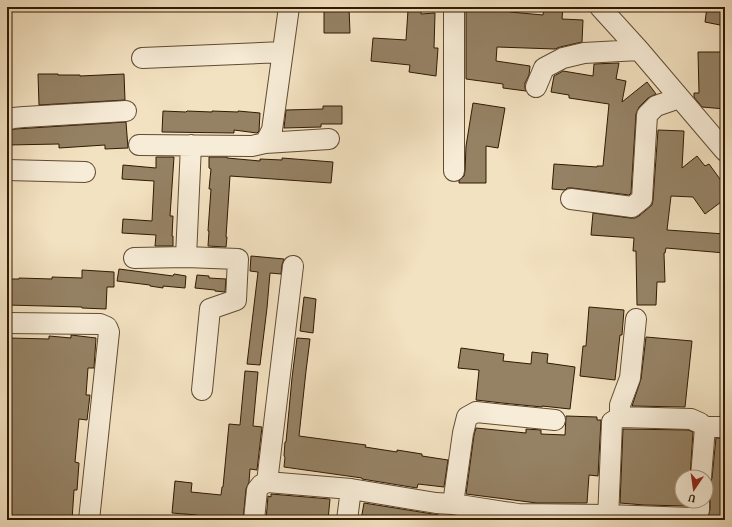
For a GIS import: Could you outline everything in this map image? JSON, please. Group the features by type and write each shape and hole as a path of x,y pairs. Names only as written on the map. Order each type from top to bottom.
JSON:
{"street":[{"path":"265,143 272,130 289,7"},
{"path":"454,7 454,172"},
{"path":"600,7 639,50 725,151"},
{"path":"536,87 544,68 563,58 584,53 639,50"},
{"path":"142,58 283,52"},
{"path":"572,199 632,207 642,199 647,115 656,106 679,98"},
{"path":"7,120 24,117 126,111"},
{"path":"140,144 252,146 265,143 329,139"},
{"path":"186,257 191,145"},
{"path":"7,170 85,172"},
{"path":"134,258 186,257 238,259 236,300 210,309 202,390"},
{"path":"267,482 293,266"},
{"path":"620,417 620,405 630,378 636,319"},
{"path":"7,323 100,324 107,327 109,332 89,520"},
{"path":"441,509 467,417 476,412 555,420"},
{"path":"608,517 612,422 620,417 692,419 705,427 725,427"},
{"path":"702,469 705,427"},
{"path":"254,520 257,490 260,485 267,482 351,489 441,509 518,517 691,518 697,515 699,509"},
{"path":"347,520 351,489"}],"building":[{"path":"466,7 510,7 510,12 543,15 544,7 563,7 562,19 583,20 582,42 555,49 497,47 496,61 530,66 529,75 525,83 526,91 503,88 503,84 466,79"},
{"path":"707,7 723,7 720,25 705,22"},
{"path":"324,8 349,8 350,33 324,33"},
{"path":"408,10 421,11 421,14 435,13 434,48 438,48 436,76 409,72 410,65 371,61 373,38 406,40"},
{"path":"698,52 725,52 725,109 702,107 694,97 694,93 699,93"},
{"path":"619,63 616,79 626,81 622,102 647,82 656,94 648,98 639,107 636,114 631,193 629,195 572,188 567,188 565,190 552,189 554,164 597,167 603,166 609,104 569,98 569,95 551,92 554,76 563,71 593,76 594,64"},
{"path":"38,74 80,76 124,74 125,100 39,105"},
{"path":"473,103 505,108 498,148 486,146 486,183 459,183 464,176 465,171 466,146"},
{"path":"323,106 342,106 342,124 321,124 321,127 284,128 286,110 323,109"},
{"path":"163,111 238,111 260,113 259,131 257,133 234,130 234,133 162,132"},
{"path":"126,122 128,148 105,149 105,145 59,148 59,144 7,145 7,131 15,129"},
{"path":"658,130 684,131 682,168 697,156 705,166 709,164 725,186 725,199 705,214 693,197 671,196 667,230 725,234 725,253 666,248 664,253 665,282 657,282 656,305 637,305 636,251 633,251 634,238 591,235 593,213 635,218 652,205"},
{"path":"156,157 174,157 170,216 173,216 173,246 155,246 156,235 122,233 123,219 152,221 154,181 122,179 123,165 156,168"},
{"path":"209,157 227,157 260,161 260,159 282,160 282,158 333,162 331,183 230,176 226,247 208,246 211,189 209,189 211,169 209,168"},
{"path":"251,256 284,259 281,274 270,273 260,365 247,364 258,272 250,271"},
{"path":"119,269 173,276 174,274 186,276 185,288 163,286 163,288 117,281"},
{"path":"82,270 114,272 114,287 107,287 106,309 7,305 7,279 52,279 52,277 82,278"},
{"path":"197,275 209,276 209,278 226,279 225,292 195,288"},
{"path":"304,297 316,299 313,333 300,331"},
{"path":"589,307 624,310 622,335 620,335 615,380 580,376 583,346 586,346"},
{"path":"71,335 96,338 94,368 88,368 86,395 90,395 87,420 79,419 75,462 79,463 77,490 74,490 72,520 7,520 7,463 10,408 8,408 9,338 49,339 49,336 71,338"},
{"path":"646,337 692,341 685,407 632,406 641,379"},
{"path":"297,338 310,339 299,436 366,445 365,447 397,452 397,450 422,454 422,456 448,460 444,487 418,484 417,488 362,478 284,467 285,442"},
{"path":"461,348 504,354 503,361 531,364 532,352 548,354 547,363 575,367 570,409 476,400 479,370 458,368"},
{"path":"245,371 258,372 253,426 262,427 257,470 250,469 249,482 246,489 243,520 196,520 197,515 172,513 175,481 192,483 191,492 221,495 229,424 240,425"},
{"path":"566,416 597,417 597,420 601,420 598,476 589,475 587,503 537,503 466,494 476,428 526,433 526,429 541,430 541,434 565,435"},
{"path":"623,429 688,430 693,432 691,469 674,469 674,506 620,503"},
{"path":"716,438 725,438 725,520 707,520 710,509 714,509 713,469"},
{"path":"271,494 330,499 328,520 266,520 268,496 271,497"},
{"path":"364,503 439,515 439,520 361,520"}]}
